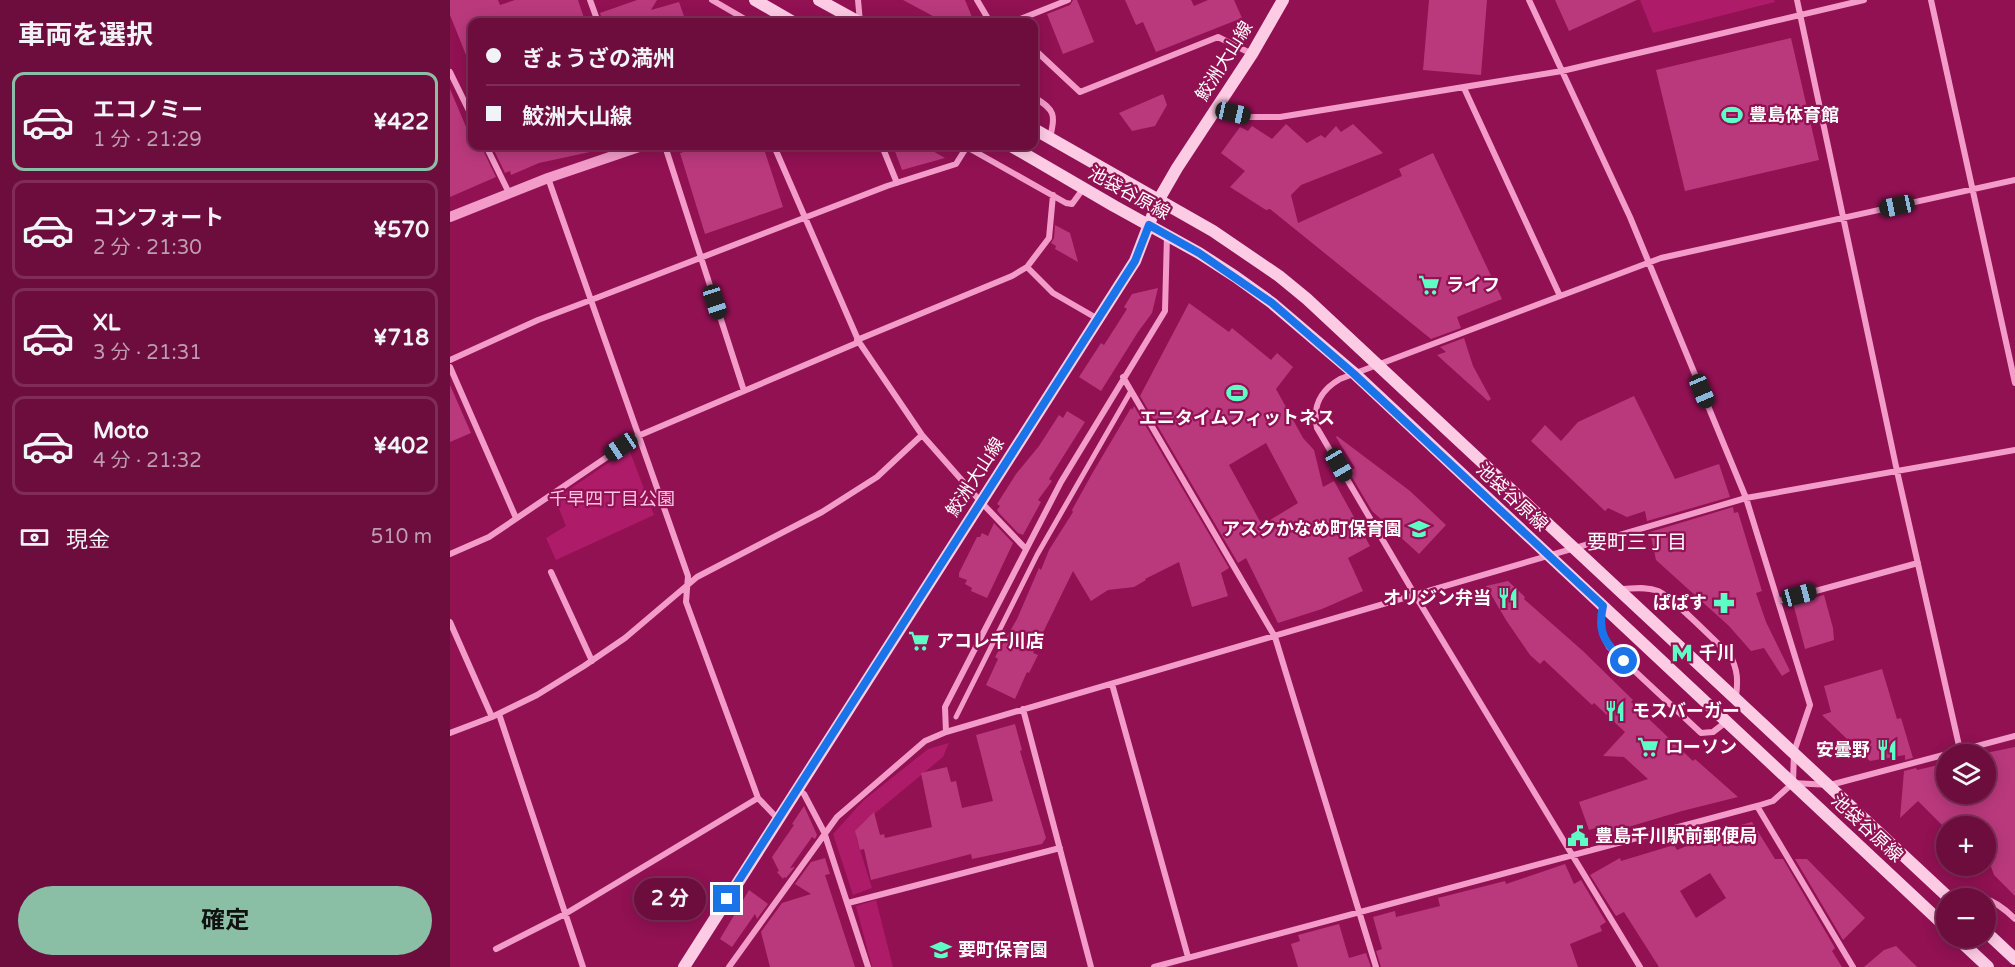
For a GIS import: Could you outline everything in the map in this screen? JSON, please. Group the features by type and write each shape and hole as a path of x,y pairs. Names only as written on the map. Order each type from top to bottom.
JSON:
{"main road":[{"path":"756,0 786,18"},
{"path":"819,0 852,18"},
{"name":"鮫洲大山線","path":"684,967 1135,261 1158,201 1252,54 1283,0"},
{"name":"池袋谷原線","path":"1038,132 1213,231 1279,276 1378,364 1938,888"},
{"name":"池袋谷原線","path":"1018,150 1199,253 1272,303 1354,374 1936,918"},
{"path":"1996,941 2015,959"},
{"path":"1968,948 1988,967"}],"street":[{"path":"590,0 597,18"},
{"path":"712,0 743,18"},
{"path":"858,0 859,18"},
{"path":"977,0 988,18"},
{"path":"1023,18 1068,0"},
{"path":"1529,0 1630,217 1746,498 1810,705 1794,752 1793,783"},
{"path":"1797,0 1897,471 1959,744"},
{"path":"1215,110 1251,117 1280,117 1464,88 1562,71 1864,0"},
{"path":"1931,0 2015,383"},
{"path":"1038,53 1080,92 1218,37 1252,54"},
{"path":"450,72 468,109"},
{"path":"1464,88 1560,296"},
{"path":"1038,99 1053,111 1054,120 1050,139"},
{"path":"488,150 509,193"},
{"path":"450,218 548,178 628,150"},
{"path":"666,150 744,391"},
{"path":"776,150 858,341 922,435 1026,549"},
{"path":"884,150 897,183"},
{"path":"450,360 538,320 700,257 897,183 956,164 964,150"},
{"path":"973,150 1066,203 1072,204 1083,188"},
{"path":"548,178 688,576 686,602 758,798 778,819"},
{"path":"1640,967 1317,428 1316,412 1320,397 1329,385 1378,364 1661,258 2015,180"},
{"path":"450,554 489,537 638,435 1012,276 1027,267 1049,238 1053,195"},
{"path":"946,732 945,706 1026,549 1061,482 1165,311 1167,235"},
{"path":"1027,267 1053,293 1098,320"},
{"path":"450,367 516,518"},
{"path":"1123,377 1275,637 1376,967"},
{"path":"956,717 1037,555 1131,391"},
{"path":"450,733 499,714 537,695 592,661 625,638 687,588 697,577 822,512 868,483 922,435"},
{"path":"729,967 824,832 841,813 925,741 946,732 1746,498 2015,450"},
{"path":"1779,601 1918,563"},
{"path":"550,572 592,661"},
{"path":"1619,589 1643,588 1658,591 1730,655 1736,666 1738,679 1736,698"},
{"path":"1603,606 1600,619 1603,636 1609,647 1701,733 1713,732 1726,722"},
{"path":"450,622 492,717"},
{"path":"1112,684 1188,957"},
{"path":"1023,710 1091,967"},
{"path":"499,714 583,967"},
{"path":"1984,744 2015,736"},
{"path":"1154,967 1757,806 1773,801 1793,783 1830,785 1936,756"},
{"path":"798,788 804,794 824,832 868,967"},
{"path":"496,950 565,914 758,798"},
{"path":"1757,806 1853,967"},
{"path":"848,903 1060,848"},
{"path":"1996,903 2015,919"}],"green space":[{"path":"1640,0 1774,0 1775,2 1653,33"},
{"name":"千早四丁目公園","path":"629,449 654,515 556,560 546,538 566,526 555,499"},
{"path":"949,743 943,757 862,824 856,837 872,888 853,895 833,834 864,800 928,749"},
{"path":"876,900 893,967 872,967 856,906"}],"building":[{"path":"450,0 498,0 500,5 515,0 578,0 584,18 468,18 468,60 450,15"},
{"path":"637,0 657,0 651,10 679,2 685,18 602,18 600,13"},
{"path":"903,0 965,0 972,18 937,18"},
{"path":"1073,0 1077,0 1094,42 1063,54 1047,14 1070,5"},
{"path":"1125,0 1191,0 1194,6 1208,0 1234,0 1242,18 1156,52 1143,22 1136,25"},
{"path":"1429,0 1487,0 1481,75 1423,70"},
{"path":"1555,0 1637,0 1569,31"},
{"path":"1791,38 1819,160 1685,191 1656,70"},
{"path":"450,89 468,132 468,150 483,150 496,177 450,197"},
{"path":"1163,94 1167,105 1155,126 1132,131 1119,113"},
{"path":"1286,124 1307,143 1321,135 1325,138 1336,126 1341,132 1353,124 1383,153 1301,185 1291,195 1298,223 1402,176 1399,169 1433,153 1502,299 1457,317 1461,328 1431,339 1270,209 1266,210 1230,187 1245,171 1221,153 1240,127 1248,131 1252,126 1272,139"},
{"path":"494,150 590,150 590,152 539,163 511,175 510,171 505,173"},
{"path":"692,150 764,150 783,207 705,234 680,153"},
{"path":"894,150 931,150 945,158 902,170"},
{"path":"1055,225 1070,233 1078,262 1055,249 1056,246 1051,243 1054,238"},
{"path":"1158,288 1152,313 1101,391 1079,377 1101,343 1104,345 1127,309 1124,307 1132,294"},
{"path":"1189,303 1229,332 1232,328 1271,360 1277,353 1293,367 1276,389 1303,438 1314,450 1323,487 1334,481 1370,546 1348,558 1363,591 1322,609 1278,623 1246,558 1238,563 1140,396","holes":["1266,443 1298,503 1262,525 1229,465"]},
{"path":"1464,338 1473,366 1491,399 1488,401 1437,355 1446,352 1440,347"},
{"path":"450,385 471,433 450,442"},
{"path":"1634,396 1675,479 1719,464 1730,497 1647,521 1645,511 1627,517 1608,508 1605,511 1531,441 1545,425 1561,441 1578,422"},
{"path":"1134,406 1229,568 1221,573 1228,596 1192,607 1179,562 1134,587 1108,590 1091,601 1073,571 1033,653 1038,655 1029,673 1027,672 1015,699 986,685 998,659 995,657 1017,619 1039,568 1041,570 1049,550 1073,512 1093,472"},
{"path":"1067,411 1085,422 1049,479 1052,481 1038,500 1041,502 1023,535 1018,533 999,513 997,510 1000,506 997,504 1059,415 1063,418"},
{"path":"1337,436 1410,491 1446,525 1419,554 1372,511 1349,472 1355,468"},
{"path":"1733,507 1734,513 1738,512 1762,591 1756,593 1766,622 1790,671 1782,676 1764,648 1751,651 1729,626 1656,560 1650,532"},
{"path":"994,523 1013,543 987,598 971,591 972,588 965,584 967,580 959,577 959,573 977,537 980,537 982,533 988,536"},
{"path":"1508,581 1525,597 1524,599 1584,652 1633,700 1631,702 1693,761 1695,759 1738,797 1608,833 1605,825 1589,830 1579,802 1648,779 1624,757 1603,756 1625,732 1544,660 1540,664 1530,655 1486,586"},
{"path":"1824,595 1834,640 1805,649 1793,603"},
{"path":"1882,669 1897,719 1901,718 1913,758 1905,760 1905,755 1870,761 1822,715 1831,712 1824,686"},
{"path":"1015,724 1022,750 1020,751 1046,838 1042,844 972,859 971,854 871,880 864,849 860,850 855,831 874,812 880,835 884,834 885,838 932,827 921,773 947,767 951,782 956,781 962,808 993,801 976,735"},
{"path":"2015,747 2015,896 1995,876 1996,816 1936,816 1936,819 1918,801 1900,818 1904,771 1916,768 1917,770 1936,766 1936,804 1996,804 1996,751"},
{"path":"804,806 817,835 815,839 812,837 790,868 795,867 783,879 777,872 779,871 772,857"},
{"path":"1752,822 1775,859 1783,859 1835,948 1832,951 1842,967 1659,967 1624,912 1616,916 1590,875 1620,858 1621,861 1674,845 1677,850 1730,828","holes":["1710,873 1726,898 1696,918 1680,891"]},
{"path":"825,858 830,874 825,875 855,967 770,967 761,932 782,903 811,894 795,884 811,862"},
{"path":"1795,859 1807,859 1865,918 1843,940"},
{"path":"1565,864 1574,884 1581,880 1606,922 1600,926 1602,931 1570,944 1578,967 1381,967 1376,951 1382,949 1373,917 1395,911 1396,917 1440,906 1438,898 1505,881 1506,884"},
{"path":"749,890 768,904 757,919 755,914 732,947 720,939"},
{"path":"1339,924 1349,958 1366,953 1371,967 1298,967 1291,944 1300,941 1298,935"},
{"path":"1896,946 1917,967 1864,967 1884,950"}],"place":[{"name":"豊島体育館","path":"1732,115"},
{"name":"ライフ","path":"1429,285"},
{"name":"エニタイムフィットネス","path":"1237,393"},
{"name":"アスクかなめ町保育園","path":"1419,529"},
{"name":"オリジン弁当","path":"1508,598"},
{"name":"ぱぱす","path":"1724,603"},
{"name":"アコレ千川店","path":"919,641"},
{"name":"千川","path":"1682,653"},
{"name":"モスバーガー","path":"1615,711"},
{"name":"ローソン","path":"1648,747"},
{"name":"安曇野","path":"1887,750"},
{"name":"豊島千川駅前郵便局","path":"1578,836"},
{"name":"要町保育園","path":"941,950"}],"district":[{"name":"要町三丁目","path":"1637,542"}],"route":[{"path":"727,899 1135,261 1149,225 1199,253 1272,303 1354,374 1603,606 1600,627 1603,636 1609,647 1624,661"}]}
